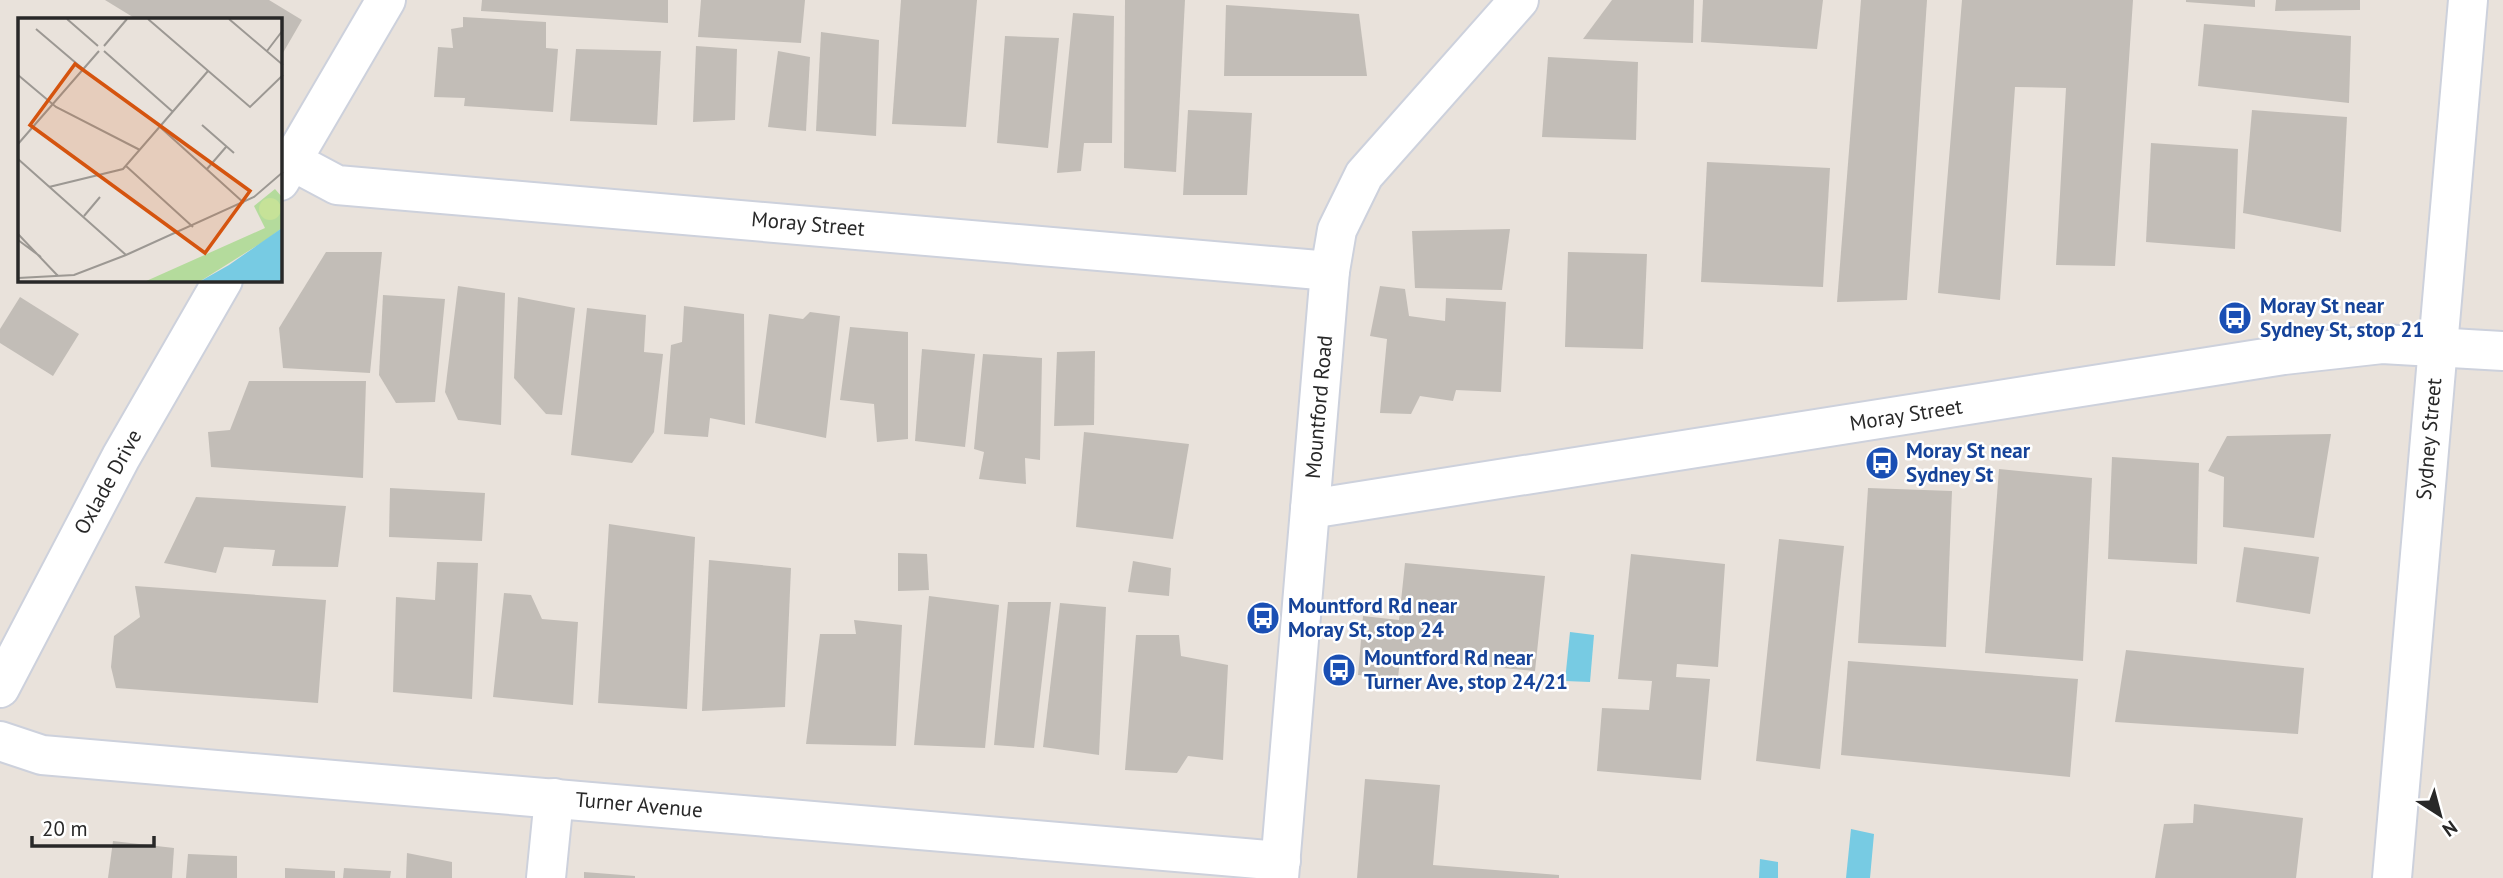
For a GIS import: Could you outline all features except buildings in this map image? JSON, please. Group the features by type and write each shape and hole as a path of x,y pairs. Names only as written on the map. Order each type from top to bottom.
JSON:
{"street":[{"path":"286,171 386,0"},
{"name":"Mountford Road","path":"1280,869 1330,271 1337,229 1364,175 1519,0"},
{"name":"Sydney Street","path":"2392,878 2468,0"},
{"name":"Moray Street","path":"286,171 337,185 1330,271"},
{"name":"Oxlade Drive","path":"0,688 121,457 222,282"},
{"name":"Moray Street","path":"1310,509 2284,355 2382,344 2503,351"},
{"name":"Turner Avenue","path":"0,741 42,755 554,798 1280,869"},
{"path":"546,878 554,798"}],"water":[{"path":"1570,632 1594,635 1590,682 1565,681"},
{"path":"1851,829 1874,834 1870,878 1846,878"},
{"path":"1760,859 1778,862 1778,878 1759,878"}],"place":[{"name":"Moray St near Sydney St, stop 21","path":"2235,318"},
{"name":"Moray St near Sydney St","path":"1882,463"},
{"name":"Mountford Rd near Moray St, stop 24","path":"1263,618"},
{"name":"Mountford Rd near Turner Ave, stop 24/21","path":"1339,670"}]}
